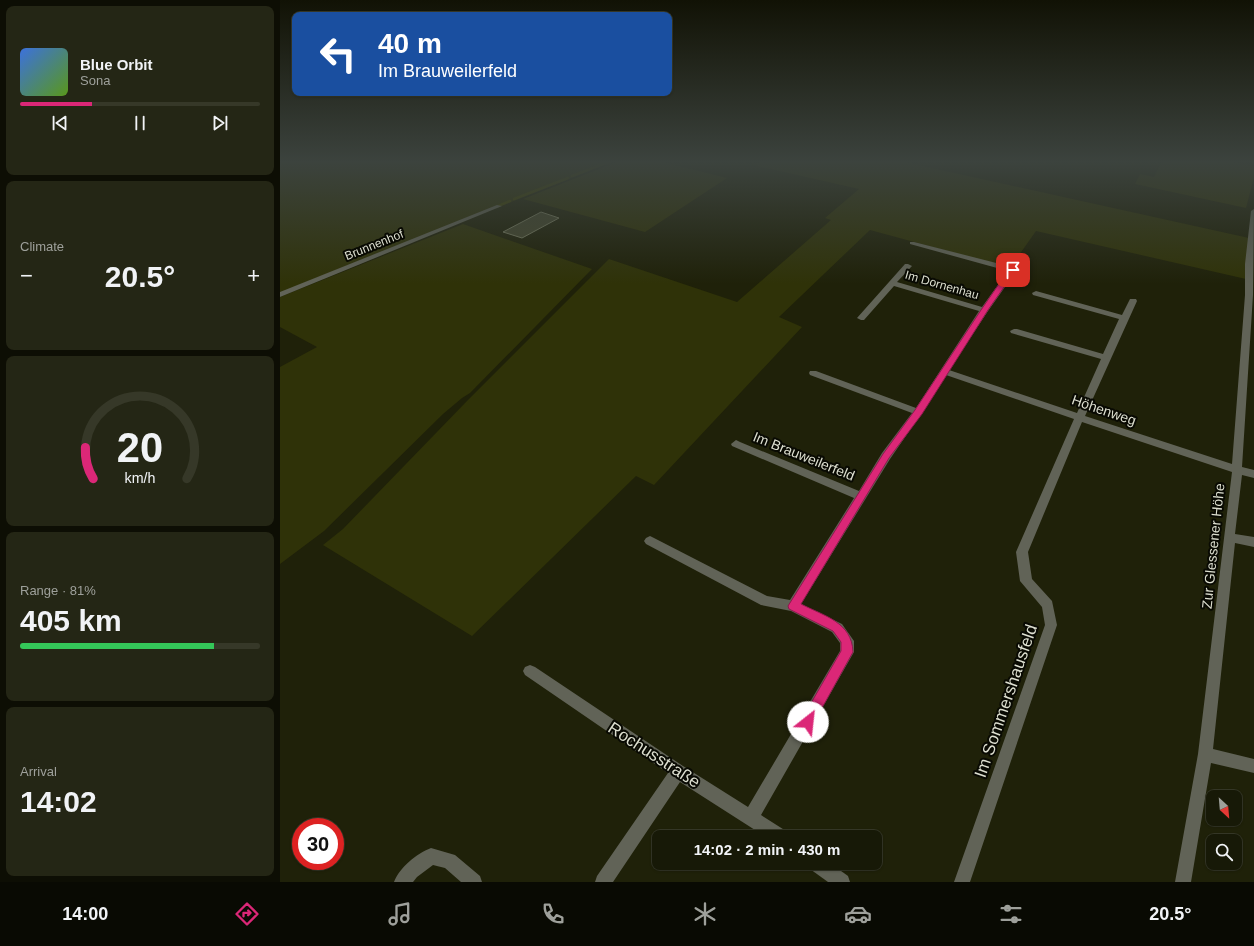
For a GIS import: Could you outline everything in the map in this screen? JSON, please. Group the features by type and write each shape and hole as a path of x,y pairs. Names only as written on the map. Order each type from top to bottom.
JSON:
{"street":[{"name":"Brunnenhof","path":"280,296 499,206"},
{"name":"Zur Glessener Höhe","path":"1183,882 1205,754 1237,470 1249,295 1248,279 1254,211"},
{"name":"Im Dornenhau","path":"912,243 1013,270 984,310 945,372"},
{"name":"Im Dornenhau","path":"861,318 908,266"},
{"name":"Im Dornenhau","path":"892,283 984,310"},
{"path":"1036,293 1124,318"},
{"name":"Im Sommershausfeld","path":"962,882 1051,625 1048,605 1026,581 1022,552 1080,416 1133,301"},
{"path":"1014,331 1106,358"},
{"name":"Höhenweg","path":"945,372 1080,416 1237,470 1254,474"},
{"name":"Im Brauweilerfeld","path":"793,606 886,456 945,372"},
{"path":"813,373 918,412"},
{"name":"Im Brauweilerfeld","path":"736,444 861,496"},
{"path":"1229,538 1254,542"},
{"path":"650,541 765,601 793,606 837,628 847,641 847,652 751,817"},
{"name":"Rochusstraße","path":"530,671 592,715 770,830"},
{"path":"1205,754 1254,766"},
{"path":"603,882 678,772"},
{"path":"402,882 411,871 431,856 449,860 474,882"},
{"path":"826,870 842,882"}],"green space":[{"path":"280,202 511,202 280,294"},
{"path":"535,202 690,202 645,232"},
{"path":"844,202 1087,202 1249,238 1246,279 1036,231 1010,268 870,230 779,317 802,327 654,485 636,476 472,636 323,545 343,529 467,401 609,259 737,302 831,220 825,218"},
{"path":"1219,202 1248,202 1246,208"},
{"path":"463,224 592,269 470,393 443,414 324,531 280,564 280,367 317,347 280,327 280,297"}],"building":[{"path":"541,212 559,218 522,238 503,232"}],"waterway":[{"path":"496,207 507,202"}],"route":[{"path":"808,722 847,652 847,641 837,628 793,606 886,456 918,412 984,310 1013,270"}]}
